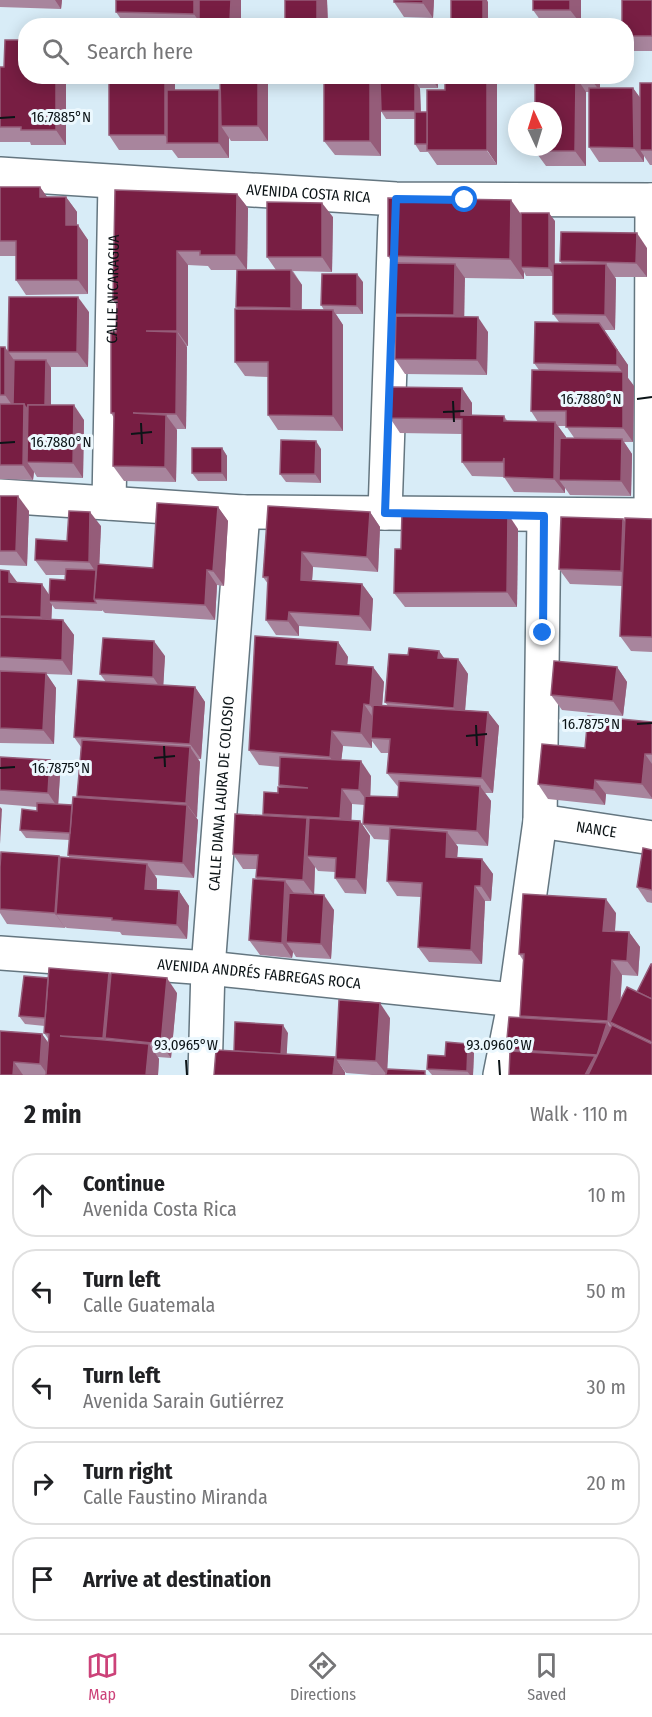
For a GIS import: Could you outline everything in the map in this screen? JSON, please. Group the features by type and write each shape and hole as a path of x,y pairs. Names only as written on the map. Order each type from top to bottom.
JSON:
{"street":[{"name":"AVENIDA COSTA RICA","path":"0,174 396,199 652,200"},
{"name":"CALLE NICARAGUA","path":"109,503 115,182"},
{"path":"385,513 396,199"},
{"path":"0,496 243,512 652,515 652,200"},
{"name":"CALLE DIANA LAURA DE COLOSIO","path":"205,1075 208,968 243,512"},
{"path":"500,1075 516,1000 540,821 544,516"},
{"name":"NANCE","path":"540,821 652,838"},
{"name":"AVENIDA ANDRÉS FABREGAS ROCA","path":"0,953 208,968 516,1000"}],"building":[{"path":"116,0 194,0 194,14 116,12"},
{"path":"199,0 231,0 230,18 199,18"},
{"path":"285,0 317,0 317,18 285,18"},
{"path":"394,0 423,0 423,3 394,2"},
{"path":"451,0 483,0 483,18 451,18"},
{"path":"533,0 570,0 570,10 533,10"},
{"path":"622,0 652,0 652,36 634,36 634,18 622,18"},
{"path":"5,40 18,40 18,84 56,84 56,130 21,130 21,127 0,127 0,67 4,67"},
{"path":"640,83 652,83 652,150 640,150"},
{"path":"109,84 165,84 165,135 109,135"},
{"path":"220,84 258,84 258,126 221,126"},
{"path":"324,84 370,84 370,141 324,141"},
{"path":"380,84 415,84 415,111 381,111"},
{"path":"445,84 487,84 487,150 427,150 427,90 445,90"},
{"path":"535,84 576,84 575,151 562,151 562,102 535,102"},
{"path":"589,88 633,88 634,148 589,147"},
{"path":"167,90 219,90 219,143 167,143"},
{"path":"415,112 427,112 427,144 415,144"},
{"path":"0,187 40,187 40,197 66,197 66,225 78,225 78,280 16,280 16,241 0,241"},
{"path":"115,190 237,194 236,255 200,255 200,251 177,251 177,331 146,331 177,332 176,414 133,413 166,415 165,467 113,466 111,332 116,332 117,301 113,300"},
{"path":"388,198 511,200 510,259 388,256"},
{"path":"267,202 322,203 322,257 267,257"},
{"path":"521,213 549,213 549,268 521,267"},
{"path":"561,232 637,233 636,263 560,261"},
{"path":"394,263 455,264 454,315 394,314"},
{"path":"553,264 606,264 605,315 553,314"},
{"path":"237,270 291,270 291,308 236,307"},
{"path":"322,274 357,274 357,306 321,305"},
{"path":"9,297 78,297 77,352 8,352"},
{"path":"235,309 333,310 333,416 268,415 268,362 235,362"},
{"path":"396,316 478,317 477,360 395,359"},
{"path":"535,322 599,323 617,350 617,365 534,363"},
{"path":"0,347 5,347 5,395 0,395"},
{"path":"14,360 46,360 45,405 28,405 26,408 24,404 13,404"},
{"path":"532,370 623,372 623,428 566,427 566,411 531,411"},
{"path":"390,387 462,388 461,415 504,416 504,421 555,422 554,479 504,477 504,458 503,462 462,462 462,419 390,418"},
{"path":"0,404 24,404 23,465 0,465"},
{"path":"28,405 74,405 73,463 27,462"},
{"path":"560,438 622,439 621,481 559,480"},
{"path":"281,440 316,441 315,474 280,474"},
{"path":"192,448 222,448 222,473 192,473"},
{"path":"0,496 18,496 16,551 0,551"},
{"path":"157,503 218,507 213,571 207,570 205,605 94,599 97,564 153,568"},
{"path":"268,506 370,512 367,557 302,552 301,580 362,584 360,616 289,612 288,621 266,620 268,577 263,577"},
{"path":"69,511 90,512 89,562 35,560 36,539 67,541"},
{"path":"402,512 508,514 507,592 394,593 395,549 401,549"},
{"path":"561,517 623,519 621,571 559,569"},
{"path":"625,518 652,519 652,637 620,636"},
{"path":"66,569 96,570 94,599 96,603 49,601 50,579 65,580"},
{"path":"0,570 9,571 9,582 42,584 41,617 0,616"},
{"path":"0,617 63,620 62,660 0,657"},
{"path":"255,636 338,642 336,664 373,667 370,705 364,704 361,733 332,731 330,757 249,750"},
{"path":"103,638 154,641 153,677 100,674"},
{"path":"409,648 439,651 438,658 458,659 454,708 385,702 389,654 408,655"},
{"path":"554,661 617,667 613,701 551,695"},
{"path":"0,671 46,673 43,730 0,728"},
{"path":"78,680 195,687 190,744 74,737"},
{"path":"373,705 488,712 482,778 387,773 390,739 371,738"},
{"path":"588,716 652,722 652,754 645,754 642,784 595,780 594,790 538,784 542,744 585,748"},
{"path":"82,740 190,747 186,803 77,796"},
{"path":"0,757 50,760 48,793 0,790"},
{"path":"280,757 361,761 359,790 342,789 340,818 263,814 264,792 278,793 278,787 308,788 279,785"},
{"path":"399,781 480,786 477,831 363,824 365,796 398,797"},
{"path":"73,797 187,805 183,863 68,855"},
{"path":"37,803 72,805 70,833 20,830 22,809 37,811"},
{"path":"235,814 307,818 303,880 256,877 258,855 233,854"},
{"path":"309,818 360,821 356,879 335,878 336,858 307,856"},
{"path":"390,828 447,832 446,857 482,859 481,886 475,886 471,950 418,947 422,883 387,881"},
{"path":"643,848 652,850 652,890 637,887"},
{"path":"1,852 59,856 55,913 0,909"},
{"path":"60,857 147,864 145,889 179,891 177,925 56,914"},
{"path":"253,879 285,881 282,943 249,940"},
{"path":"289,893 324,895 321,944 286,942"},
{"path":"523,894 606,899 603,931 629,932 627,961 612,960 608,1021 520,1016 524,954 519,954"},
{"path":"652,964 652,999 637,992"},
{"path":"49,968 109,973 103,1038 60,1036 149,1044 146,1075 46,1075 49,1034 44,1033"},
{"path":"111,973 167,978 161,1044 105,1038"},
{"path":"24,976 48,978 45,1018 19,1016"},
{"path":"627,987 652,999 652,1042 610,1022"},
{"path":"339,1000 380,1003 376,1061 336,1059"},
{"path":"509,1017 607,1023 597,1055 506,1049"},
{"path":"235,1022 283,1025 281,1054 234,1051"},
{"path":"612,1025 652,1044 652,1075 588,1075"},
{"path":"0,1031 42,1034 40,1064 14,1062 13,1075 0,1075"},
{"path":"446,1042 468,1044 467,1071 427,1069 428,1055 445,1056"},
{"path":"216,1050 335,1057 333,1075 214,1075"},
{"path":"510,1051 595,1056 585,1075 509,1075"},
{"path":"387,1069 425,1071 425,1075 386,1075"}],"route":[{"path":"465,200 396,199 385,513 544,516 543,633"}]}
